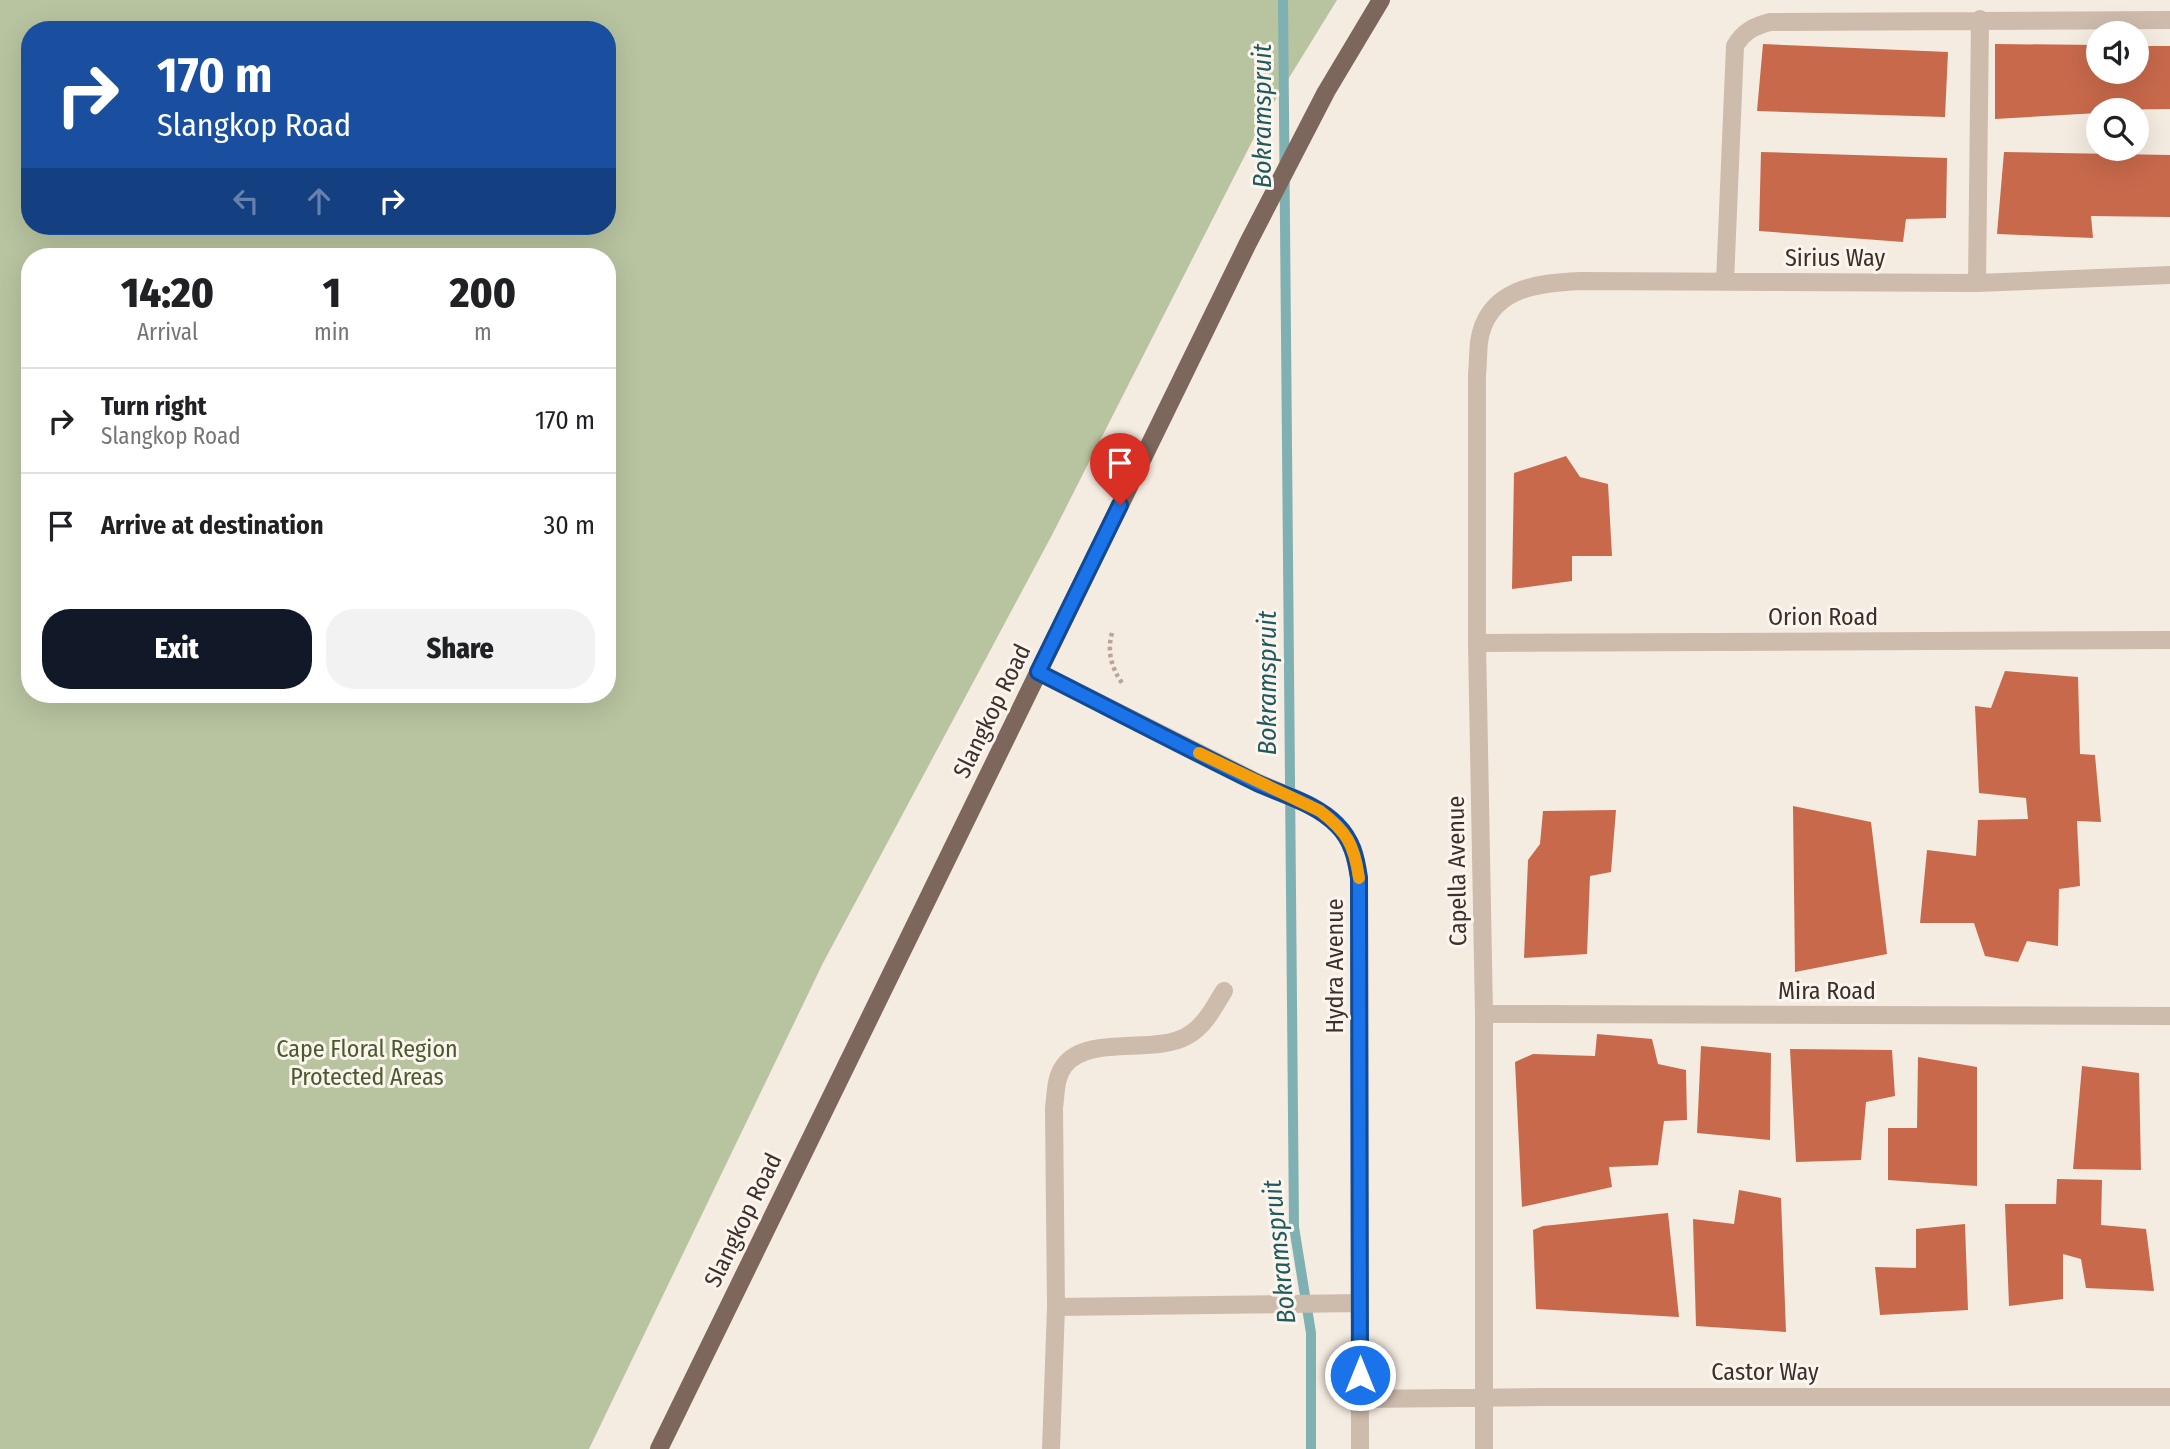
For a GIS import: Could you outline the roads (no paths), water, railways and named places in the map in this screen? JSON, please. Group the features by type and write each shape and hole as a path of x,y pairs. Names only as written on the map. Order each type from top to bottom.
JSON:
{"main road":[{"name":"Slangkop Road","path":"659,1449 1248,243 1326,92 1381,0"}],"street":[{"path":"1725,282 1735,46 1741,37 1759,24 1980,19 2170,20"},
{"path":"1977,283 1980,19"},
{"name":"Sirius Way","path":"1503,300 1528,287 1581,281 1977,283 2170,275"},
{"name":"Capella Avenue","path":"1484,1449 1485,1014 1476,643 1479,341 1484,324 1493,309 1503,300"},
{"name":"Orion Road","path":"1476,643 2170,640"},
{"name":"Hydra Avenue","path":"1038,672 1320,811 1336,823 1349,839 1359,878 1360,1449"},
{"path":"1051,1449 1056,1307 1054,1108 1058,1078 1064,1065 1076,1055 1095,1049 1170,1044 1188,1036 1204,1022 1224,991"},
{"name":"Mira Road","path":"1485,1014 2170,1016"},
{"path":"1056,1307 1360,1303"},
{"name":"Castor Way","path":"1360,1399 2170,1397"}],"waterway":[{"name":"Bokramspruit","path":"1283,0 1294,1227 1311,1333 1311,1449"}],"park label":[{"name":"Cape Floral Region Protected Areas","path":"367,1063"}]}
